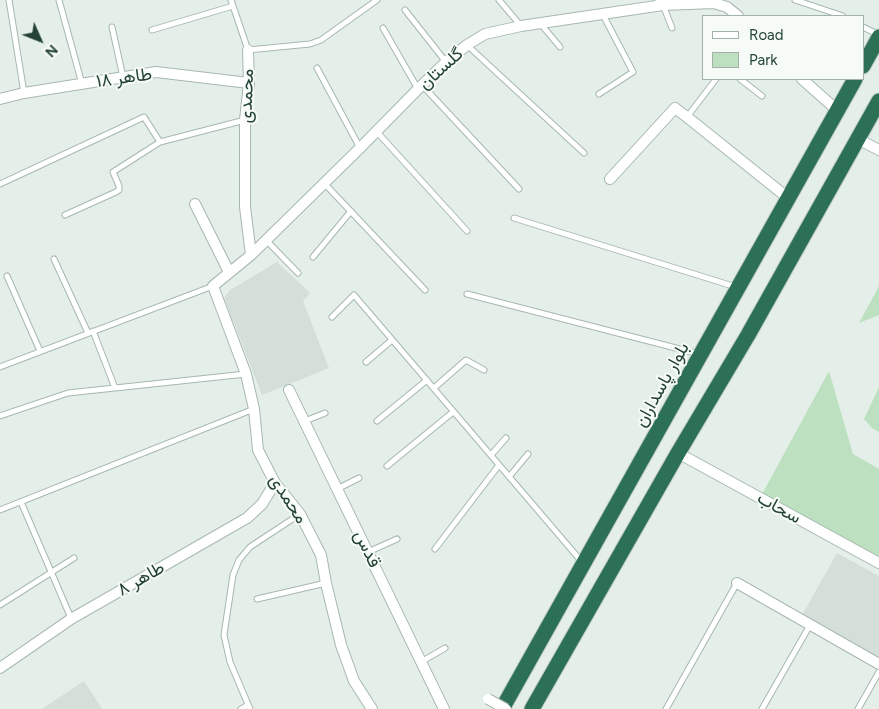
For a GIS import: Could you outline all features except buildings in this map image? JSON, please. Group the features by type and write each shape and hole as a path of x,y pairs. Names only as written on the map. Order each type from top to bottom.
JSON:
{"highway":[{"path":"864,64 879,36"},
{"name":"بلوار پاسداران","path":"504,709 854,80"},
{"path":"532,709 678,453 748,335 879,102"}],"street":[{"name":"گلستان","path":"213,286 251,255 446,62 486,34 521,26 602,14 660,2 730,4 737,15"},
{"name":"محمدی","path":"248,50 245,120 245,207 251,255"},
{"name":"طاهر ۱۸","path":"0,99 24,93 156,72 248,83"},
{"path":"803,80 838,111"},
{"path":"610,179 675,108 788,198"},
{"path":"858,139 879,150"},
{"path":"195,204 229,272"},
{"name":"محمدی","path":"213,286 246,374 254,409 258,450 275,483 300,514 321,555 341,645 354,681 372,709"},
{"name":"قدس","path":"290,390 444,709"},
{"name":"سحاب","path":"678,453 879,563"},
{"name":"طاهر ۸","path":"0,668 71,619 247,518 262,504 275,483"},
{"path":"737,583 879,664"},
{"path":"488,699 504,709"}],"lane":[{"path":"9,0 24,93"},
{"path":"59,0 82,84"},
{"name":"محمدی","path":"231,0 248,50"},
{"path":"248,50 310,44 321,40 377,0"},
{"path":"499,0 521,26"},
{"path":"795,0 840,15"},
{"path":"660,2 672,28"},
{"path":"152,30 233,6"},
{"path":"405,10 446,62"},
{"path":"599,94 633,72 602,14"},
{"path":"540,23 560,47"},
{"path":"112,27 123,77"},
{"path":"384,28 420,87 519,189"},
{"path":"864,28 879,36"},
{"path":"467,46 584,153"},
{"path":"317,68 360,148"},
{"path":"688,117 715,80"},
{"path":"741,80 762,96"},
{"path":"0,184 144,117 160,142"},
{"path":"65,215 119,190 113,172 160,142 245,120"},
{"path":"376,132 468,231"},
{"path":"324,183 425,290"},
{"path":"313,258 351,211"},
{"path":"514,218 738,287"},
{"path":"266,240 298,273"},
{"path":"54,259 115,388"},
{"path":"7,276 40,351"},
{"path":"0,367 213,286"},
{"path":"468,294 700,355"},
{"path":"332,317 354,295 584,564"},
{"path":"366,362 392,340"},
{"path":"434,388 466,360 484,370"},
{"path":"0,416 68,393 246,374"},
{"path":"377,421 427,380"},
{"path":"0,510 254,409"},
{"path":"387,466 454,412"},
{"path":"304,421 325,413"},
{"path":"490,455 506,438"},
{"path":"509,477 528,454"},
{"path":"435,549 499,465"},
{"path":"337,489 359,478"},
{"path":"21,502 71,619"},
{"path":"241,709 249,707 230,662 224,635 233,575 239,560 250,547 300,514"},
{"path":"368,552 397,539"},
{"path":"0,605 74,558"},
{"path":"257,599 326,583"},
{"path":"666,709 737,583"},
{"path":"762,709 810,624"},
{"path":"421,662 445,648"},
{"path":"858,709 879,672"}],"shaded area":[{"path":"277,262 310,293 303,301 329,368 262,395 224,298 230,290"},
{"path":"837,553 879,576 879,660 801,617"},
{"path":"84,681 102,709 42,709"}],"green space":[{"path":"879,286 879,315 859,323"},
{"path":"829,371 853,454 879,469 879,559 761,496"},
{"path":"879,387 879,432 872,428 864,419"}]}
